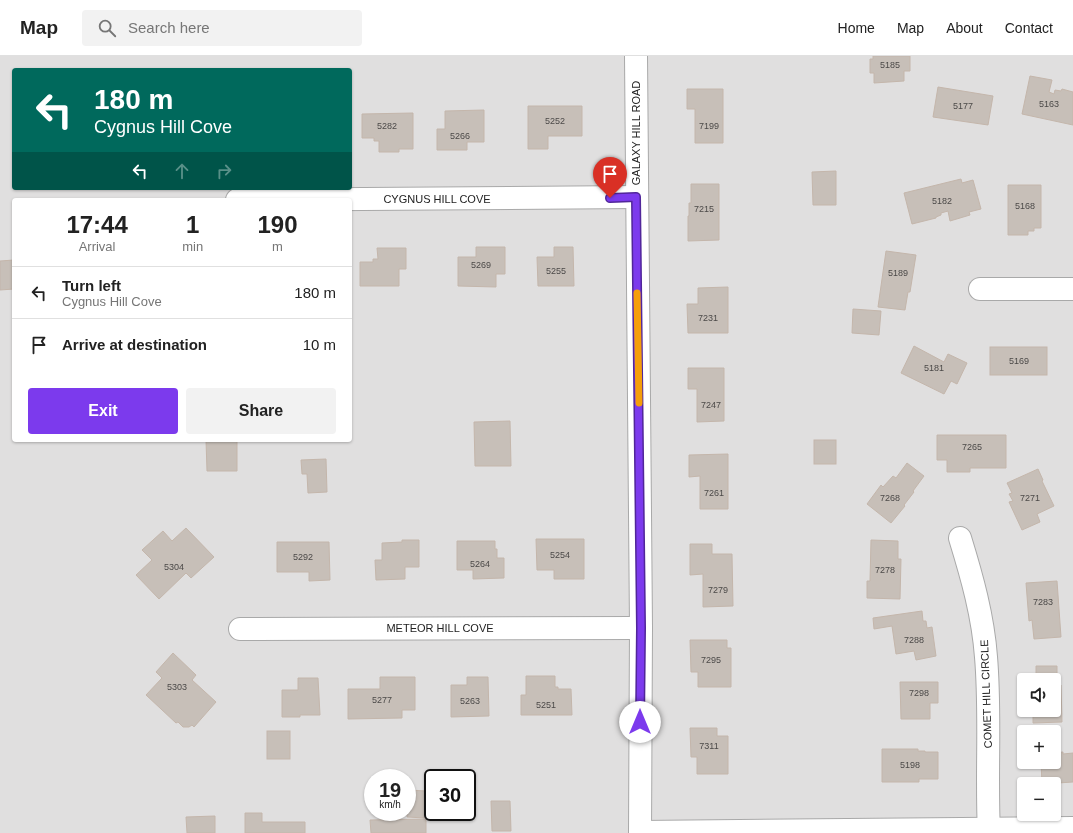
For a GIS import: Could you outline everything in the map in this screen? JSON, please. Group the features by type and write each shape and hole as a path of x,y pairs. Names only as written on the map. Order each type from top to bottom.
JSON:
{"street":[{"name":"GALAXY HILL ROAD","path":"636,56 636,197 641,628 640,832"},
{"name":"CYGNUS HILL COVE","path":"352,199 636,197"},
{"path":"980,288 1073,288"},
{"name":"COMET HILL CIRCLE","path":"960,538 973,579 978,601 986,656 988,699 989,831"},
{"name":"METEOR HILL COVE","path":"240,629 641,628"},
{"path":"640,832 989,831 1073,828"}],"shaded area":[{"path":"0,56 1073,56 1073,833 0,833"}],"building":[{"path":"873,56 910,56 910,71 904,71 904,81 874,83 874,73 870,73 870,59 873,59"},
{"path":"1030,76 1052,80 1049,92 1054,94 1055,90 1061,91 1062,89 1073,92 1073,125 1022,114"},
{"path":"938,87 993,96 988,125 933,117"},
{"path":"687,89 723,89 723,143 695,143 695,109 687,109"},
{"path":"528,106 582,106 582,136 548,136 548,149 528,149"},
{"path":"484,110 484,142 467,142 467,150 437,150 437,129 445,129 445,111"},
{"path":"413,113 413,149 399,149 399,152 379,152 379,141 374,141 374,138 362,138 362,114"},
{"path":"836,171 836,205 813,205 812,172"},
{"path":"961,179 962,183 973,180 981,209 969,212 970,215 950,221 948,211 941,213 941,215 936,218 912,224 904,193"},
{"path":"691,184 719,184 719,240 688,241 688,216 689,203 691,203"},
{"path":"1008,185 1041,185 1041,228 1034,228 1034,231 1028,231 1028,235 1008,235"},
{"path":"476,247 505,247 505,274 496,274 496,287 458,286 458,257 476,257"},
{"path":"554,247 573,247 574,286 538,286 537,257 554,257"},
{"path":"377,248 406,248 406,269 399,269 399,286 360,286 360,262 373,262 373,259 378,259"},
{"path":"886,251 916,255 910,292 908,292 905,310 878,307"},
{"path":"12,260 12,289 0,290 0,261"},
{"path":"728,287 728,333 688,333 687,304 698,304 698,288"},
{"path":"853,309 881,311 879,335 852,333"},
{"path":"914,346 944,362 948,354 967,363 957,384 951,381 944,394 901,373"},
{"path":"990,347 1047,347 1047,375 990,375"},
{"path":"688,368 724,368 724,421 697,422 697,389 688,389"},
{"path":"510,421 511,466 475,466 474,422"},
{"path":"937,435 1006,435 1006,468 970,468 970,472 947,472 947,460 937,460"},
{"path":"814,440 836,440 836,464 814,464"},
{"path":"206,442 237,442 237,471 207,471"},
{"path":"728,454 728,509 700,509 700,476 689,477 689,455"},
{"path":"326,459 327,492 308,493 307,474 302,474 301,460"},
{"path":"907,463 924,476 904,505 905,506 891,523 867,504 881,485 883,487 893,476 896,478"},
{"path":"1038,469 1054,506 1037,514 1040,522 1022,530 1009,502 1013,501 1009,494 1012,493 1007,483"},
{"path":"186,528 214,557 191,578 186,573 159,599 136,575 152,560 142,550 163,531 172,541"},
{"path":"536,539 584,539 584,579 554,579 554,570 537,570"},
{"path":"402,540 419,540 419,567 405,567 405,579 376,580 375,560 382,560 382,543 402,542"},
{"path":"871,540 898,541 898,559 901,559 900,599 867,598 867,581 870,581"},
{"path":"457,541 495,541 497,558 504,558 504,578 473,579 473,570 457,570"},
{"path":"277,542 329,542 330,580 309,581 309,572 277,572"},
{"path":"690,544 712,544 712,554 732,554 733,606 703,607 703,574 690,575"},
{"path":"1057,581 1061,637 1034,639 1032,620 1029,621 1026,583"},
{"path":"922,611 923,621 926,621 927,628 932,627 936,656 916,660 914,651 896,654 892,626 874,629 873,618"},
{"path":"690,640 727,640 727,648 731,648 731,687 698,687 698,672 691,672"},
{"path":"173,653 196,675 192,680 216,702 194,727 192,725 189,727 183,727 178,722 176,723 146,695 162,678 156,672"},
{"path":"1036,666 1057,666 1057,673 1036,673"},
{"path":"526,676 555,676 555,687 558,687 558,689 571,689 572,715 521,715 521,695 526,695"},
{"path":"380,677 415,677 415,710 402,710 402,718 348,719 348,689 380,689"},
{"path":"467,677 488,677 489,716 451,717 451,685 467,685"},
{"path":"298,678 318,678 320,715 282,717 282,690 298,690"},
{"path":"900,682 938,682 938,703 930,703 930,719 901,719"},
{"path":"1061,685 1062,722 1033,723 1033,717 1061,717"},
{"path":"690,728 717,728 717,736 728,736 728,774 697,774 697,757 691,757"},
{"path":"267,731 290,731 290,759 267,759"},
{"path":"882,749 918,749 918,751 938,752 938,779 919,779 919,782 882,782"},
{"path":"1061,752 1063,752 1063,754 1073,753 1073,782 1061,783 1061,777 1042,777 1041,769 1061,769"},
{"path":"416,790 424,791 424,818 416,818"},
{"path":"491,801 510,801 511,831 492,831"},
{"path":"245,813 262,813 262,822 305,822 305,833 245,833"},
{"path":"215,816 215,833 187,833 186,817"},
{"path":"416,819 424,819 424,821 426,821 426,833 371,833 370,821 416,821"}],"slow traffic":[{"path":"637,293 639,403"}],"route":[{"path":"610,198 636,197 641,628 640,722"}]}
